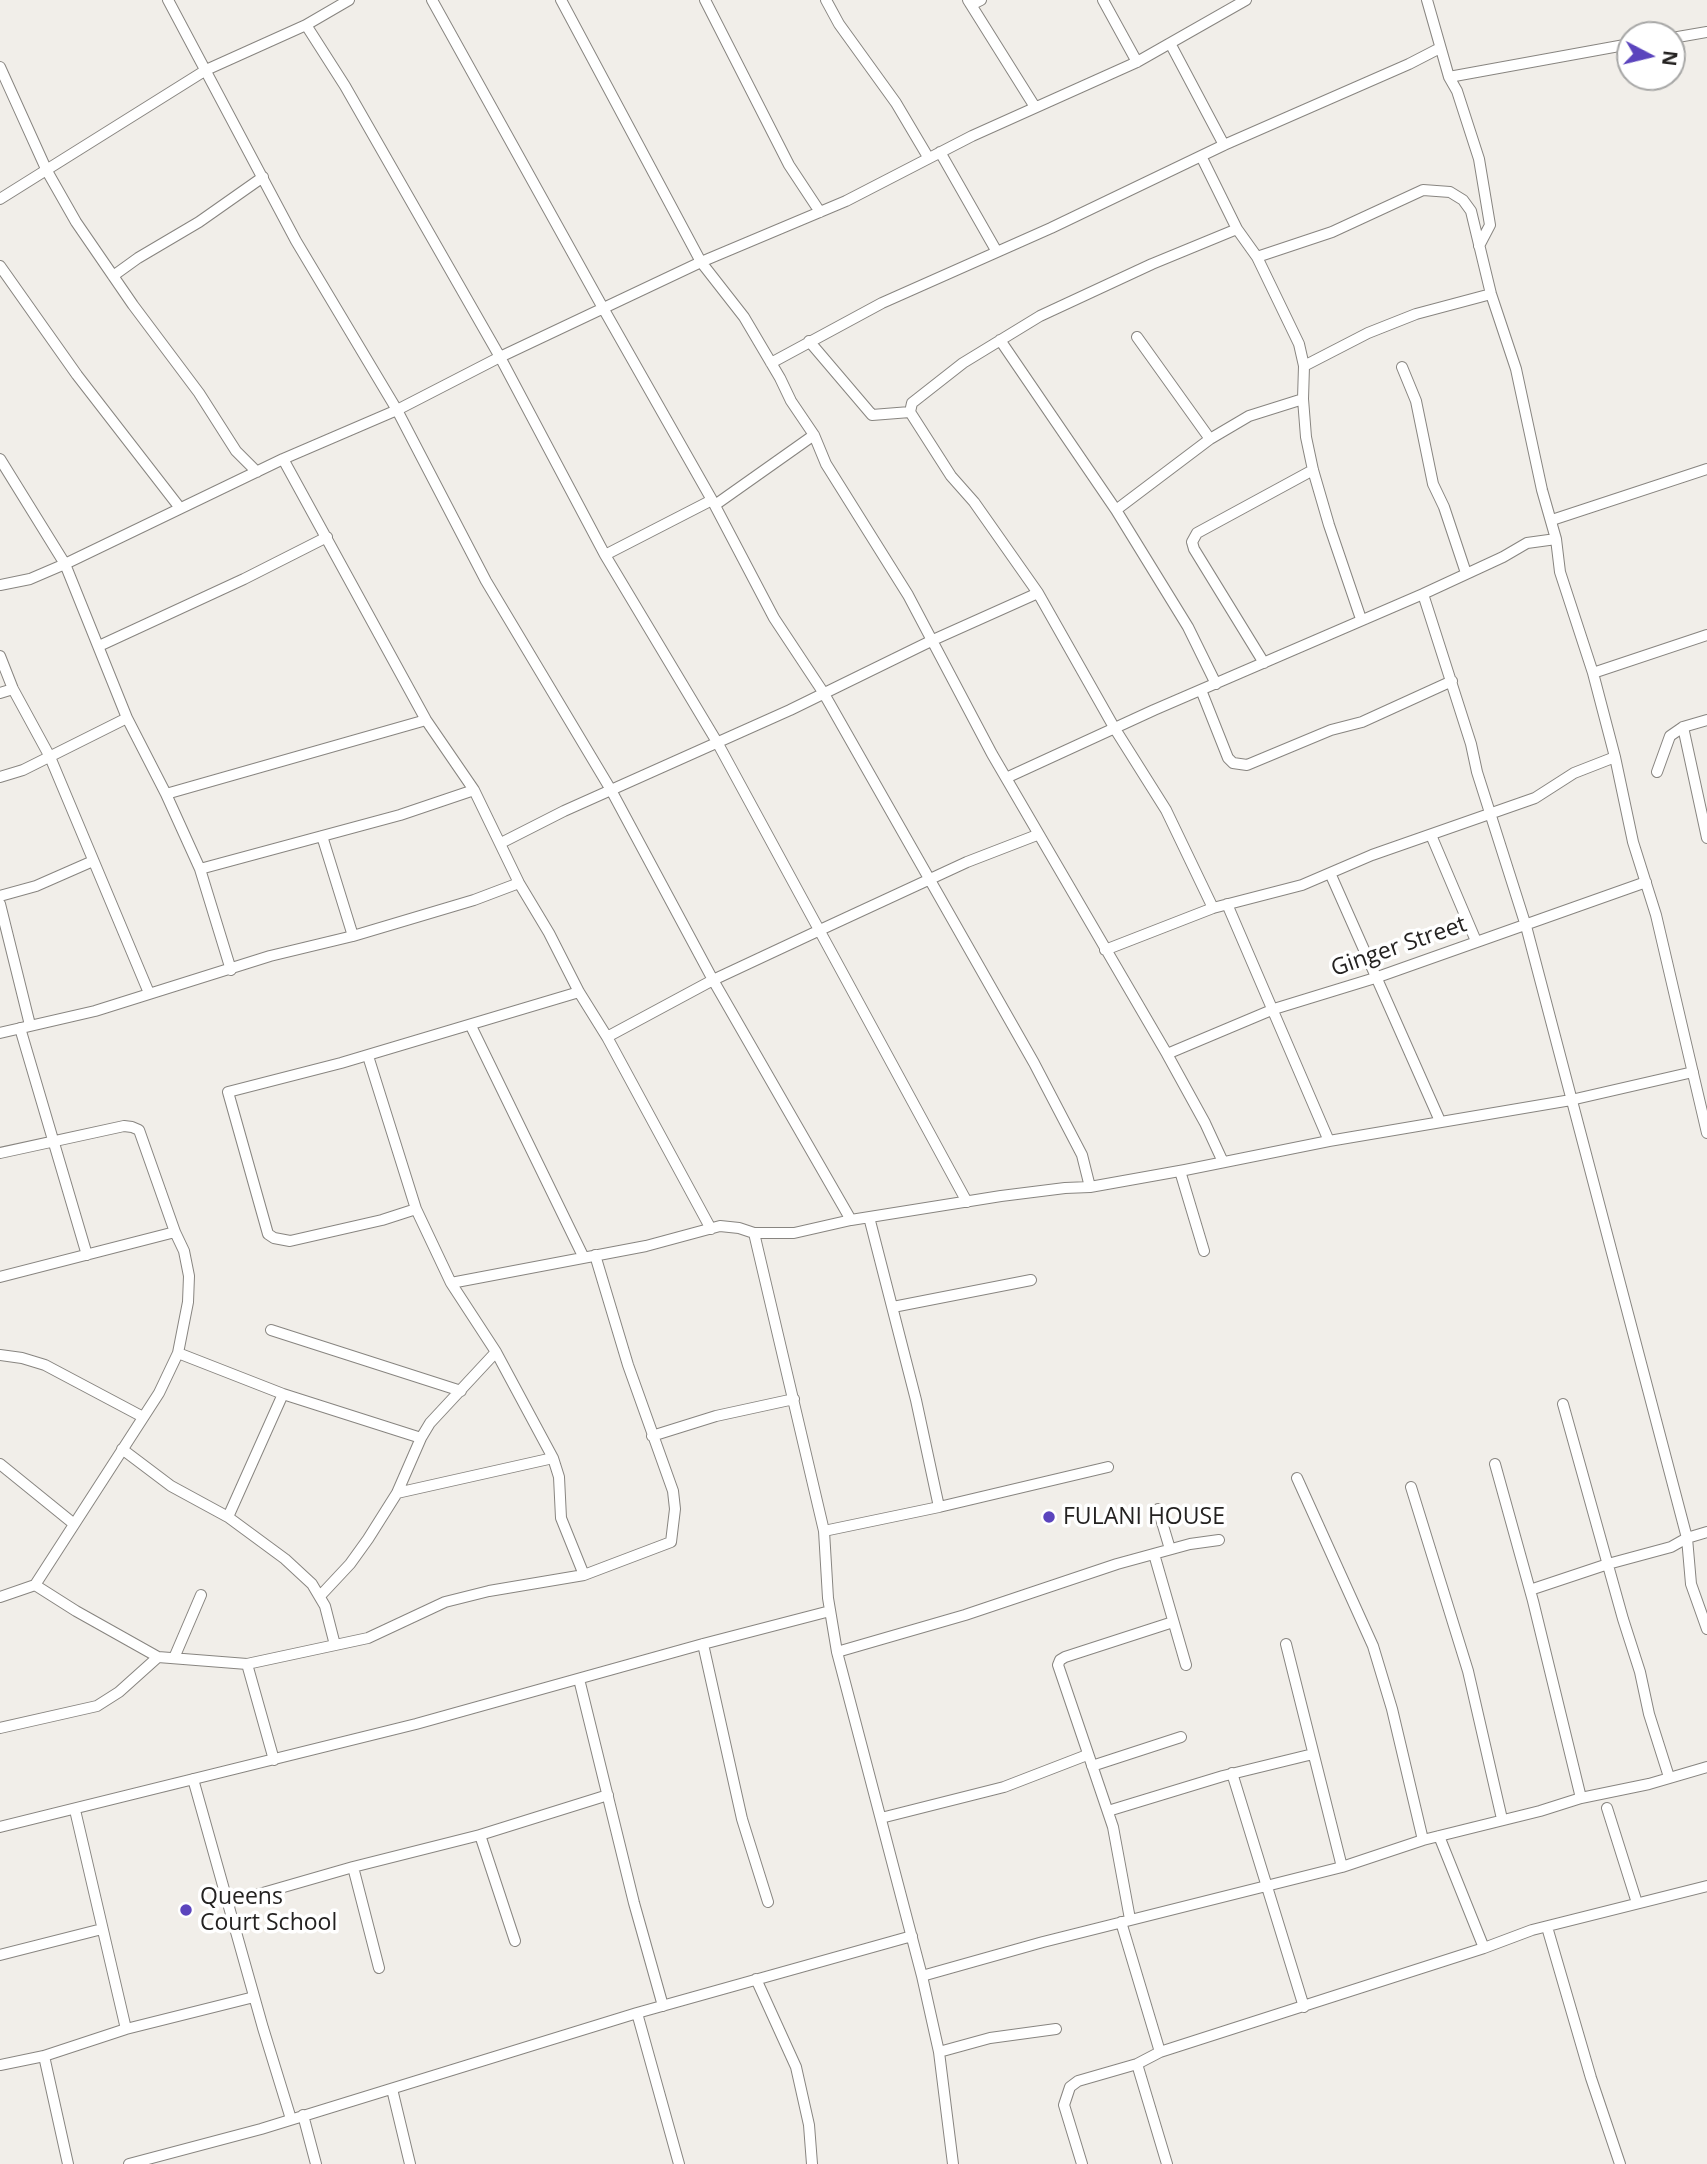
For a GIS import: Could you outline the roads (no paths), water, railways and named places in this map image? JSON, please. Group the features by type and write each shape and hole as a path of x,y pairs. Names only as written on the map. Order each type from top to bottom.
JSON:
{"street":[{"path":"168,0 296,241 397,410 486,580 611,790 713,980 850,1220"},
{"path":"0,199 206,70 306,25 349,0"},
{"path":"432,0 714,503 774,618 823,692 1065,1122 1082,1156 1090,1187"},
{"path":"561,0 701,262 744,317 791,401 814,435 826,464 908,595 1037,835 1167,1054 1223,1162"},
{"path":"705,0 789,165 820,212"},
{"path":"826,0 839,24 897,103 928,158"},
{"path":"1103,0 1137,62"},
{"path":"0,586 30,579 65,564 283,459 397,410 500,357 701,262 880,185 940,152 1171,45 1246,0"},
{"path":"1427,0 1449,78 1457,91 1479,159 1489,225 1479,246"},
{"path":"973,2 1035,107"},
{"path":"306,25 345,86 500,357 605,555 717,742 967,1202"},
{"path":"1686,36 1707,32"},
{"path":"1171,45 1224,145"},
{"path":"1449,78 1616,47"},
{"path":"771,363 882,303 997,253 1224,145 1397,70 1440,48"},
{"path":"0,67 47,171 76,222 199,393 236,451 257,472"},
{"path":"940,152 997,253"},
{"path":"1201,156 1299,344 1304,366 1306,437 1313,470 1361,619"},
{"path":"113,276 199,222 263,177"},
{"path":"1256,257 1332,232 1423,190 1450,192 1463,200 1471,211 1491,294 1516,369 1542,490 1552,520 1560,572 1593,673 1633,842 1656,915 1693,1072 1703,1094 1707,1133"},
{"path":"1213,908 1166,810 1115,729 1038,593 974,502 951,476 910,411 912,404 923,394 963,363 1040,316 1152,264 1237,229"},
{"path":"0,266 77,375 180,508"},
{"path":"1304,366 1368,333 1416,314 1491,294"},
{"path":"1137,337 1210,439"},
{"path":"1000,340 1116,510 1188,627 1216,684"},
{"path":"809,341 872,415 910,411"},
{"path":"1402,367 1416,401 1433,484 1466,573"},
{"path":"1116,510 1210,439 1249,416 1303,399"},
{"path":"605,555 714,503 814,435"},
{"path":"0,459 65,564 127,718 166,793 200,869 230,970"},
{"path":"283,459 426,720 474,790 519,883 607,1037 711,1229"},
{"path":"1552,520 1707,469"},
{"path":"1264,663 1192,542 1198,533 1313,470"},
{"path":"99,646 327,537"},
{"path":"1006,778 1503,558 1527,543 1556,539"},
{"path":"501,843 1038,593"},
{"path":"1423,594 1452,681 1525,926 1687,1538 1691,1584 1707,1629"},
{"path":"1593,673 1707,635"},
{"path":"0,656 13,689 50,757 149,993"},
{"path":"1201,690 1228,758 1233,763 1247,765 1331,730 1362,722 1452,681"},
{"path":"0,693 13,689"},
{"path":"0,777 23,770 127,718"},
{"path":"166,793 426,720"},
{"path":"1657,772 1670,736 1682,727 1707,720"},
{"path":"1682,727 1707,838"},
{"path":"1105,950 1213,908 1291,888 1372,855 1535,798 1574,773 1615,757"},
{"path":"200,869 400,815 474,790"},
{"path":"607,1037 713,980 967,863 1037,835"},
{"path":"1431,835 1476,941"},
{"path":"322,836 353,936"},
{"path":"0,897 36,886 93,862"},
{"path":"1330,873 1374,978 1440,1121"},
{"name":"Ginger Street","path":"1167,1054 1274,1009 1374,978 1646,882"},
{"path":"0,1033 95,1011 270,956 353,936 495,893 519,883"},
{"path":"0,904 25,1027 87,1255"},
{"path":"1227,904 1329,1141"},
{"path":"416,1209 382,1220 290,1241 279,1240 268,1234 228,1092 368,1056 579,992"},
{"path":"471,1026 583,1256"},
{"path":"368,1056 416,1209 451,1283 496,1352 553,1458 559,1477 561,1518 584,1574"},
{"path":"451,1283 646,1246 728,1226 754,1233 793,1233 869,1217 1065,1188 1090,1187 1329,1141 1571,1100 1693,1072"},
{"path":"0,1153 124,1126 139,1130 184,1251 189,1276 188,1302 178,1353 159,1393 35,1585 0,1597"},
{"path":"1180,1171 1203,1251"},
{"path":"869,1217 893,1307 939,1507"},
{"path":"0,1277 175,1232"},
{"path":"754,1233 824,1531 830,1611 837,1652 912,1936 939,2052 953,2164"},
{"path":"35,1585 158,1657 247,1664 368,1637 445,1602 584,1574 671,1542 675,1498 652,1436 595,1255"},
{"path":"893,1307 1031,1280"},
{"path":"271,1330 461,1391"},
{"path":"321,1595 350,1564 397,1493 421,1438 443,1407 496,1352"},
{"path":"178,1353 283,1394 421,1438"},
{"path":"0,1356 22,1358 44,1366 143,1417"},
{"path":"228,1517 283,1394"},
{"path":"652,1436 716,1416 794,1399"},
{"path":"1563,1404 1640,1672 1649,1714 1670,1777"},
{"path":"122,1449 163,1481 228,1517 285,1559 321,1595 335,1645"},
{"path":"397,1493 553,1458"},
{"path":"0,1464 74,1524"},
{"path":"1495,1464 1530,1590 1581,1798"},
{"path":"824,1531 939,1507 1108,1466"},
{"path":"1297,1478 1373,1646 1392,1709 1423,1840"},
{"path":"1411,1488 1468,1671 1503,1819"},
{"path":"1158,1509 1170,1549"},
{"path":"1530,1590 1608,1564 1671,1547 1687,1538 1707,1532"},
{"path":"837,1652 965,1615 1170,1549 1219,1540"},
{"path":"1154,1554 1186,1665"},
{"path":"174,1658 201,1594"},
{"path":"0,1827 429,1721 830,1611"},
{"path":"1160,2052 1126,1921 1108,1811 1058,1665 1065,1657 1173,1622"},
{"path":"703,1644 742,1819 768,1902"},
{"path":"1286,1644 1342,1867"},
{"path":"0,1728 97,1706 119,1692 158,1657"},
{"path":"247,1664 274,1760"},
{"path":"579,1679 634,1903 663,2006"},
{"path":"1092,1766 1181,1737"},
{"path":"1108,1811 1232,1773 1313,1754"},
{"path":"881,1818 1004,1787 1087,1755"},
{"path":"922,1976 1342,1867 1423,1840 1581,1798 1649,1784 1707,1766"},
{"path":"1232,1773 1304,2007"},
{"path":"192,1779 291,2119"},
{"path":"228,1903 353,1867 480,1835 608,1795"},
{"path":"1606,1808 1637,1903"},
{"path":"75,1810 126,2029"},
{"path":"480,1835 514,1941"},
{"path":"1438,1836 1484,1948"},
{"path":"353,1867 379,1968"},
{"path":"1082,2164 1064,2105 1070,2087 1078,2081 1547,1927 1707,1886"},
{"path":"1547,1927 1591,2078 1620,2164"},
{"path":"0,1955 102,1929"},
{"path":"129,2164 193,2149 637,2013 912,1936"},
{"path":"756,1979 796,2067 809,2126 812,2164"},
{"path":"0,2065 44,2056 126,2029 254,1997"},
{"path":"637,2013 679,2164"},
{"path":"939,2052 990,2038 1056,2029"},
{"path":"44,2056 68,2164"},
{"path":"1137,2063 1167,2164"},
{"path":"392,2089 410,2164"},
{"path":"303,2115 316,2164"}],"place":[{"name":"FULANI HOUSE","path":"1049,1517"},
{"name":"Queens Court School","path":"186,1910"}]}
